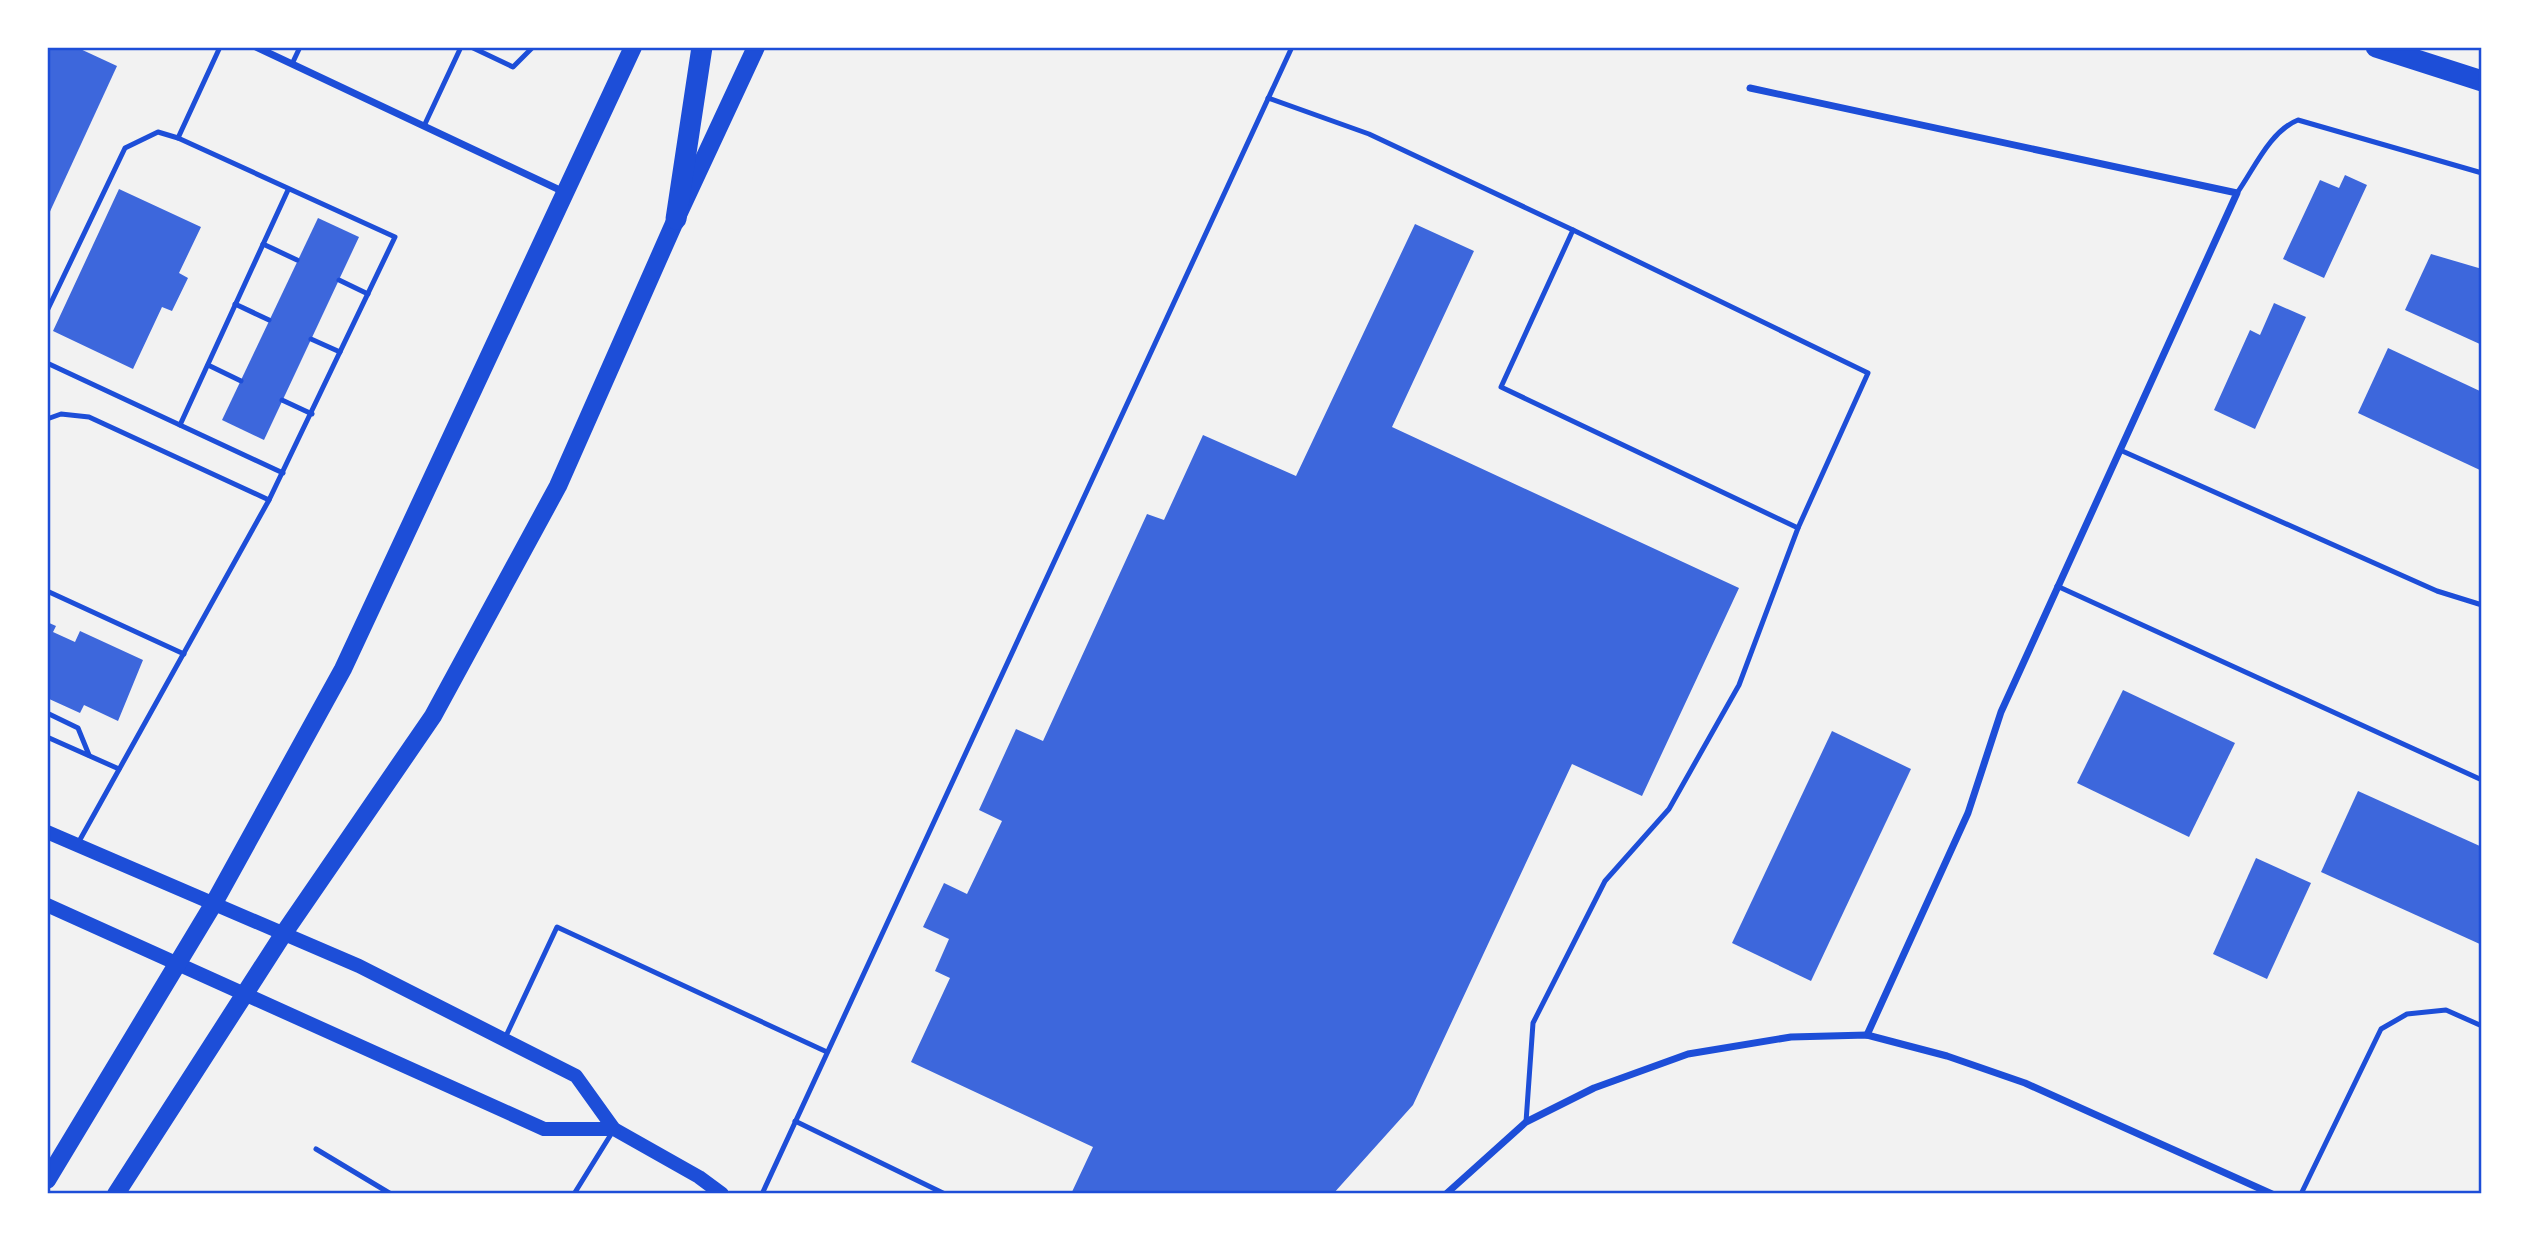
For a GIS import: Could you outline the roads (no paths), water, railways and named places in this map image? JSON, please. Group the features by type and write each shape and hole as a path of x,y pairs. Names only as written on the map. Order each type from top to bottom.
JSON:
{"highway":[{"path":"676,219 702,47"},
{"path":"2376,47 2482,81"}],"main road":[{"path":"47,1180 214,903 343,668 633,47"},
{"path":"116,1194 243,995 433,716 558,486 676,219 756,47"},
{"path":"47,832 359,966 576,1076 614,1129 699,1177 722,1194"},
{"path":"47,905 544,1129 614,1129"}],"street":[{"path":"256,47 564,192"},
{"path":"1750,88 2237,193 2001,712 1968,813 1867,1035"},
{"path":"1446,1194 1526,1122 1594,1088 1688,1054 1791,1037 1867,1035 1947,1056 2025,1083 2272,1194"}],"lane":[{"path":"178,138 220,47"},
{"path":"292,64 300,47"},
{"path":"425,126 461,47"},
{"path":"471,47 513,66 533,47"},
{"path":"762,1194 1292,47"},
{"path":"1269,98 1369,134 1868,373 1798,528 1739,685 1670,809 1605,881 1533,1023 1526,1122"},
{"path":"2237,193 2274,138 2288,124 2298,120 2482,173"},
{"path":"47,311 125,148 158,132 178,138 395,237 269,500 77,846"},
{"path":"180,425 288,190"},
{"path":"1573,230 1501,387 1798,528"},
{"path":"262,244 297,260"},
{"path":"338,280 368,294"},
{"path":"235,304 269,320"},
{"path":"311,339 340,352"},
{"path":"47,363 283,473"},
{"path":"208,365 241,381"},
{"path":"282,400 312,414"},
{"path":"47,419 61,414 89,417 269,500"},
{"path":"2120,450 2425,585 2482,605"},
{"path":"2057,586 2482,780"},
{"path":"47,591 184,654"},
{"path":"47,713 79,728 89,756"},
{"path":"47,737 119,769"},
{"path":"505,1038 557,927 827,1052"},
{"path":"2301,1194 2381,1029 2407,1014 2446,1010 2482,1026"},
{"path":"795,1121 945,1194"},
{"path":"574,1194 614,1129"},
{"path":"316,1149 391,1194"}]}
